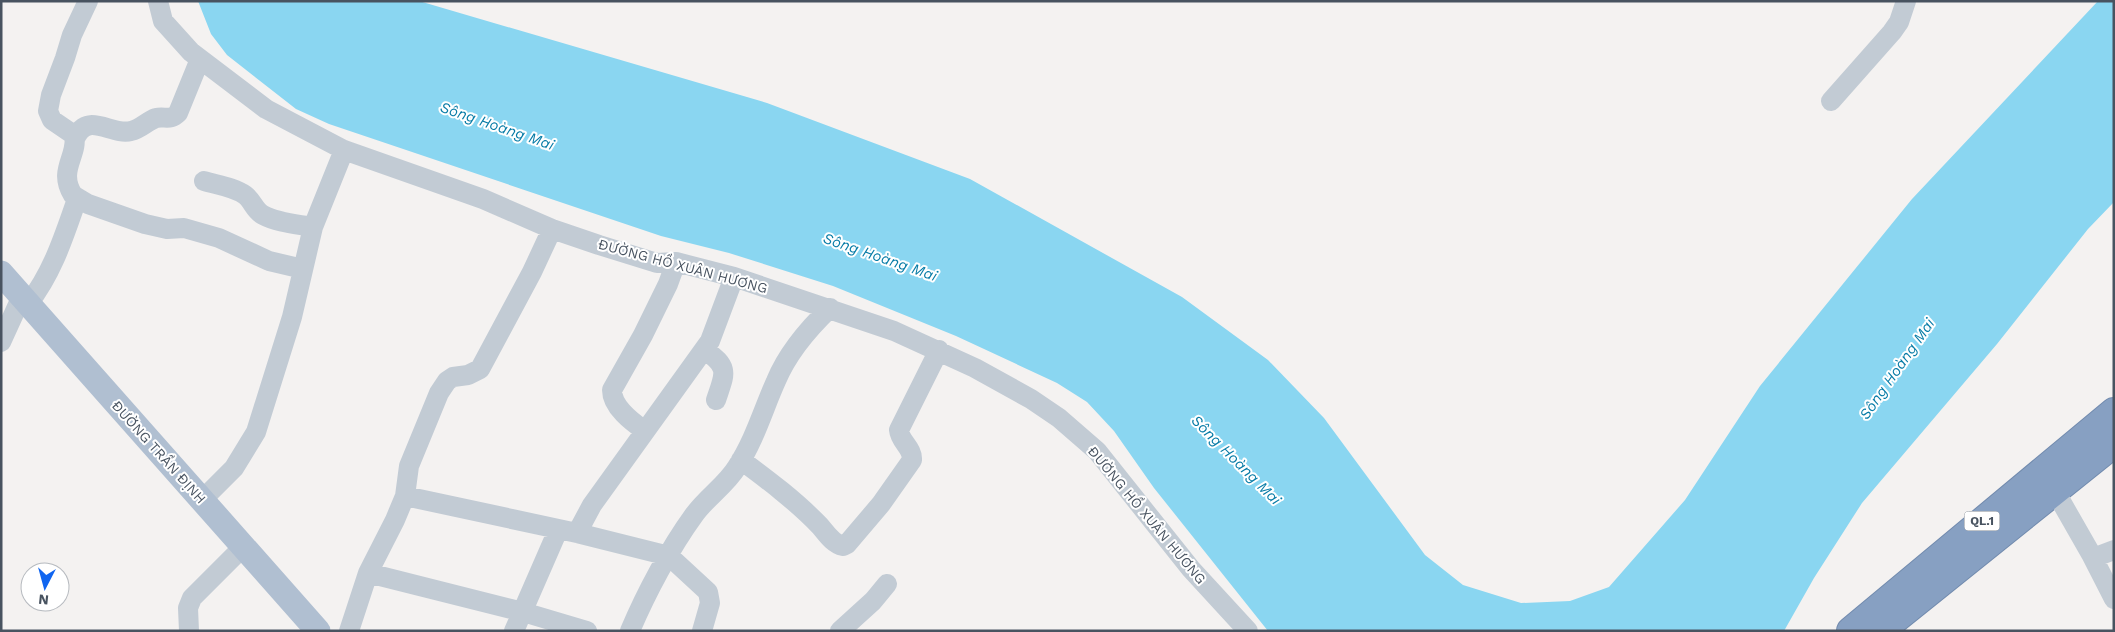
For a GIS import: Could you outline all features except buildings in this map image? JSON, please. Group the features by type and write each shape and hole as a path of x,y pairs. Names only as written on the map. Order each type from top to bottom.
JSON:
{"highway":[{"name":"QL.1","path":"1851,631 2114,412"},
{"name":"QL.1","path":"1884,629 2114,443"}],"main road":[{"name":"ĐƯỜNG TRẦN ĐỊNH","path":"1,273 318,631"}],"street":[{"path":"75,139 71,133 52,120 48,111 50,95 72,35 88,1"},
{"name":"ĐƯỜNG HỒ XUÂN HƯƠNG","path":"158,1 163,21 190,52 266,109 344,150 483,200 552,229 657,263 676,262 734,278 830,308 894,331 939,350 1031,399 1058,418 1098,451 1191,569 1248,631"},
{"path":"1831,102 1892,32 1899,22 1906,1"},
{"path":"200,59 178,113 174,117 156,118 130,131 123,132 98,125 87,125 81,128 75,139 74,149 68,161 67,179 70,190 77,199 144,224 167,229 184,228 219,238 269,262 303,269"},
{"path":"202,500 234,468 256,432 292,317 313,227 344,150"},
{"path":"204,181 238,191 245,195 257,211 264,216 279,221 313,227"},
{"path":"1,342 25,300 40,288 53,264 68,228 77,199"},
{"path":"349,631 368,573 405,496 409,466 440,393 447,381 453,377 476,372 484,364 552,229"},
{"path":"645,431 621,410 612,394 612,390 643,335 668,284 676,262"},
{"path":"514,631 568,532 592,505 705,350 714,333 734,278"},
{"path":"630,631 668,556 696,513 724,484 741,460 760,425 776,381 789,356 810,327 830,308"},
{"path":"705,350 722,364 724,369 722,383 716,400"},
{"path":"741,460 808,514 836,543 843,546 847,544 876,510 912,460 913,454 901,438 899,430 939,350"},
{"path":"2055,491 2094,558 2114,599"},
{"path":"405,496 668,556 708,592 710,603 702,631"},
{"path":"190,631 188,608 192,598 243,547"},
{"path":"2094,558 2114,550"},
{"path":"368,573 523,612 587,631"},
{"path":"840,631 873,601 887,584"}],"water":[{"name":"Sông Hoàng Mai","path":"198,1 419,1 767,103 970,179 1182,297 1268,360 1324,418 1425,555 1463,585 1521,603 1570,601 1609,587 1685,500 1760,386 1912,199 2098,1 2114,1 2114,202 2088,229 1997,344 1862,503 1814,578 1784,631 1268,631 1154,488 1114,431 1087,402 1057,383 956,336 833,286 729,253 661,236 329,124 296,109 227,55 211,34"}]}
